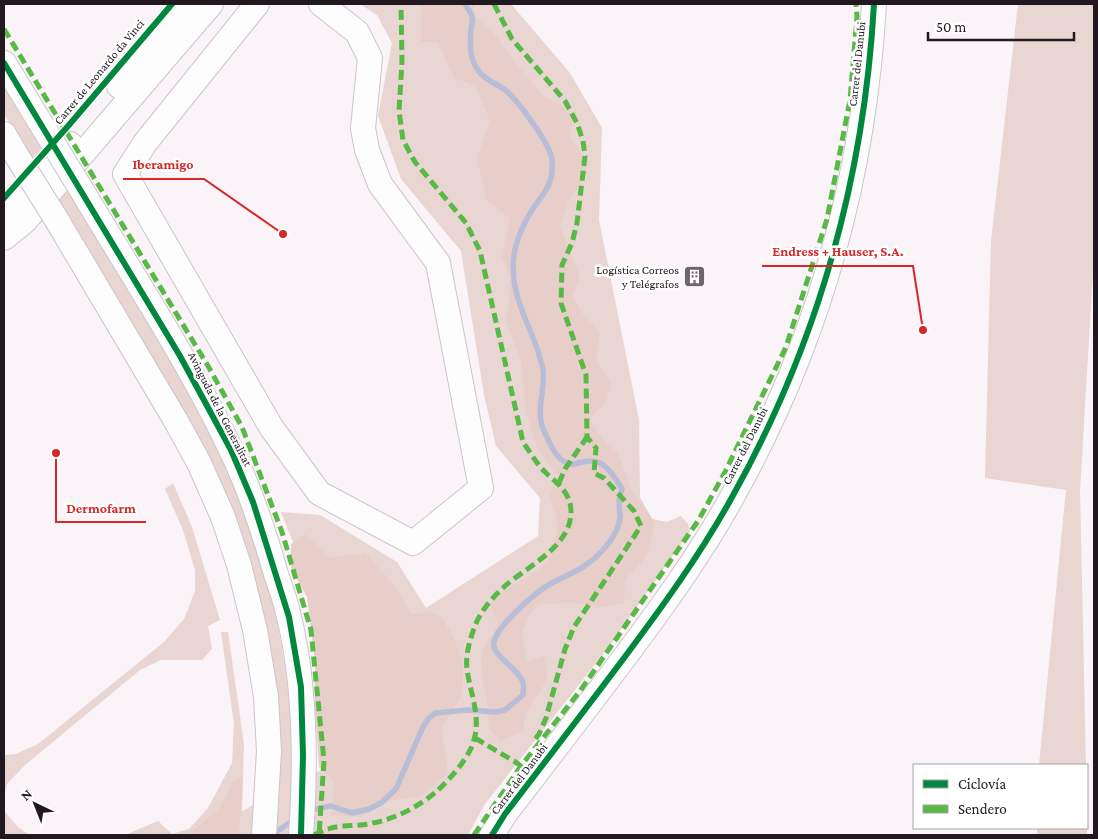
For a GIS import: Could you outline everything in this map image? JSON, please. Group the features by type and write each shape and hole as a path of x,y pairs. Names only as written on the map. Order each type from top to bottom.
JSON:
{"street":[{"name":"Carrer de Leonardo da Vinci","path":"4,215 16,205 77,137 190,4"},
{"path":"4,238 25,221 211,4"},
{"path":"257,4 145,143 125,174 271,427 320,493 413,544 481,488 438,263 380,184 367,150 363,128 370,58 357,32 321,4"},
{"name":"Carrer del Danubi","path":"492,835 505,814 641,635 684,573 731,500 782,399 817,308 844,218 862,129 871,57 874,4"},
{"name":"Avinguda de la Generalitat","path":"4,63 175,347 231,450 253,502 289,617 301,686 303,768 301,835"},
{"path":"9,144 58,222 176,420 199,463 222,517 239,565 255,630 266,697 269,751 264,835"}],"shaded area":[{"path":"360,4 511,4 570,73 602,128 599,220 639,420 640,497 652,519 667,522 681,516 689,525 690,531 611,644 485,804 468,835 125,835 158,821 172,834 189,829 208,808 232,763 234,724 221,632 228,632 244,744 242,811 277,793 275,691 179,405 135,328 4,114 4,83 167,352 214,439 241,498 267,578 284,662 292,745 292,785 329,766 329,681 302,565 281,512 320,515 397,562 426,608 538,536 540,498 496,446 484,395 461,251 401,179 378,116 392,43 377,15"},
{"path":"419,4 474,4 476,16 494,33 514,62 546,98 561,104 573,119 569,137 581,152 588,173 568,203 560,226 580,277 573,295 581,312 600,332 596,360 611,384 606,401 589,421 606,443 619,455 631,489 655,523 646,557 625,580 624,603 603,607 572,603 539,604 529,614 522,635 527,662 544,656 548,678 524,716 524,731 501,740 489,728 487,701 482,677 481,652 498,625 490,603 508,588 536,572 551,558 558,525 550,495 557,475 538,450 526,412 521,359 506,322 511,279 502,257 510,219 486,199 477,158 490,121 476,86 454,78 438,42 421,42 422,7"},
{"path":"1018,4 1094,4 1094,254 1080,491 1086,764 1039,764 1066,490 985,478 991,241"},
{"path":"173,483 192,527 220,620 208,626 212,649 202,660 161,660 140,670 25,765 7,784 4,798 4,755 16,754 38,744 164,642 184,619 195,591 195,570 183,530 165,489"},
{"path":"305,534 329,558 365,553 397,588 411,614 427,612 441,617 454,637 463,667 462,695 441,728 447,774 421,796 390,801 361,817 331,815 335,781 319,767 315,708 315,661 307,597 291,568 291,544"},
{"path":"243,777 239,835 188,835 218,810 234,781"},
{"path":"4,811 18,827 29,835 4,835"},
{"path":"1037,829 1087,829 1087,835 1037,835"}],"waterway":[{"path":"307,811 331,806 352,813 369,809 381,803 396,789 422,729 428,719 435,713 468,710 496,712 505,710 523,695 523,684 520,677 496,652 494,642 497,635 508,620 545,587 582,568 595,558 612,539 620,519 619,501 622,489 610,471 604,465 593,461 574,464 564,462 552,448 542,425 540,409 543,369 519,302 513,263 515,249 522,229 549,185 552,160 540,134 517,102 504,89 482,76 474,64 470,44 472,18 465,4"},
{"path":"272,835 295,819"}],"marked path":[{"path":"314,835 333,827 368,824 398,815 430,797 459,767 472,747 476,731 476,713 468,678 467,657 477,621 486,606 501,590 556,545 564,535 569,524 571,512 569,499 566,494 539,465 523,442 480,251 466,223 415,162 403,140 399,111 402,61 401,4"},
{"path":"494,4 512,39 565,101 577,123 583,141 585,156 577,223 572,243 562,265 561,303 586,375 587,437 596,448 594,473 604,478 634,511 641,526 574,627 565,649 546,718 533,742"},
{"path":"474,835 521,766 580,691 698,521 725,472 786,347 827,219 850,100 857,17 856,4"},
{"path":"4,29 208,366 242,427 282,532 311,630 324,761 319,835"},
{"path":"559,483 565,469 587,437"},
{"path":"475,738 517,763 534,777"}],"cycle path":[{"path":"4,198 172,4"},
{"path":"492,835 505,814 624,658 680,580 719,520 762,440 789,381 812,321 831,260 847,198 860,134 869,70 874,4"},
{"path":"4,63 180,356 231,450 253,502 289,617 301,687 303,755 301,835"}],"place":[{"name":"Iberamigo","path":"283,234"},
{"name":"Logística Correos y Telégrafos","path":"695,277"},
{"name":"Endress + Hauser, S.A.","path":"923,330"},
{"name":"Dermofarm","path":"56,453"}]}
